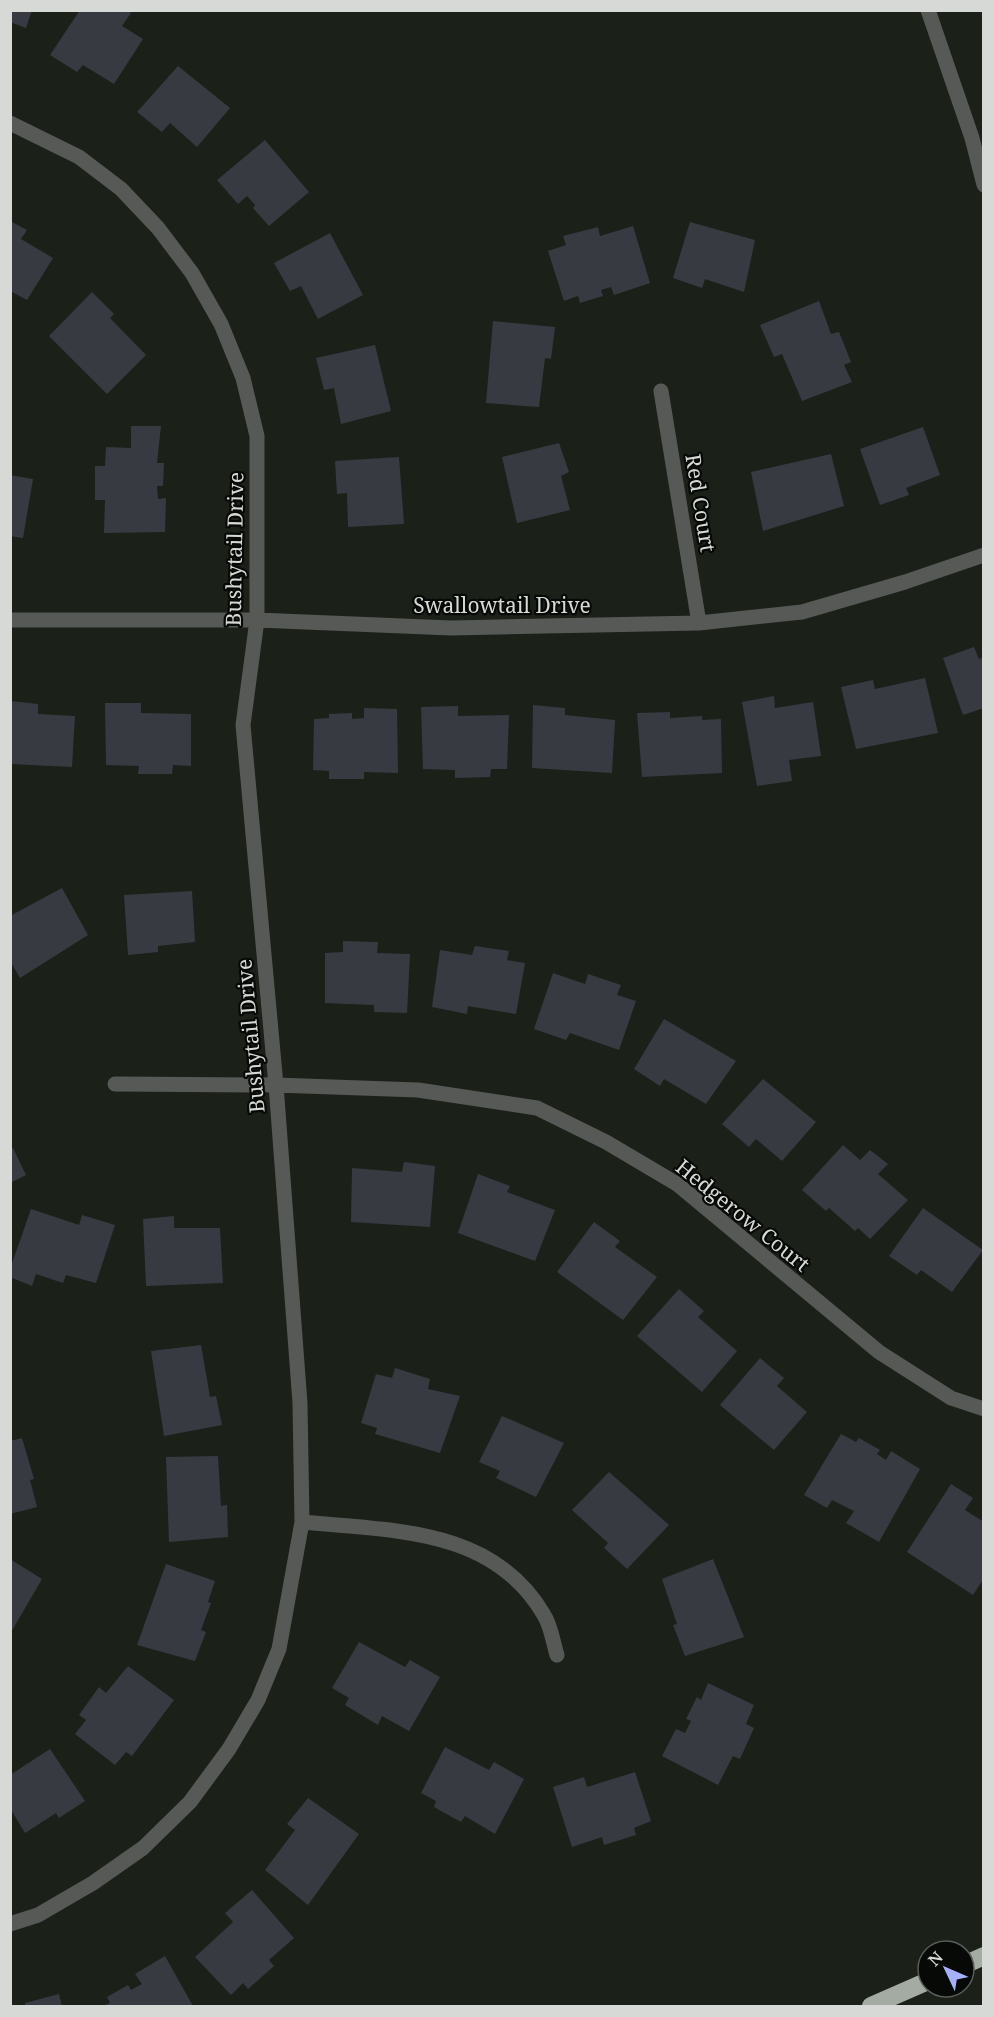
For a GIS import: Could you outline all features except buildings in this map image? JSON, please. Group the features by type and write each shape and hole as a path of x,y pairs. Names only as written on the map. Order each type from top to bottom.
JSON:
{"highway":[{"path":"871,2007 916,1986"}],"street":[{"path":"928,10 972,138 984,185"},
{"name":"Bushytail Drive","path":"10,123 79,157 121,189 158,228 192,273 221,324 243,378 256,436 256,620 243,725 276,1085 300,1403 302,1522 279,1649 258,1700 229,1749 190,1802 143,1848 93,1883 47,1910 10,1924"},
{"name":"Red Court","path":"661,391 699,623"},
{"name":"Swallowtail Drive","path":"10,620 256,620 451,628 699,623 802,612 905,582 984,555"},
{"name":"Hedgerow Court","path":"115,1083 418,1090 537,1108 606,1142 677,1184 879,1352 951,1398 984,1409"},
{"path":"302,1522 434,1536 480,1553 521,1582 545,1617 557,1655"}]}
